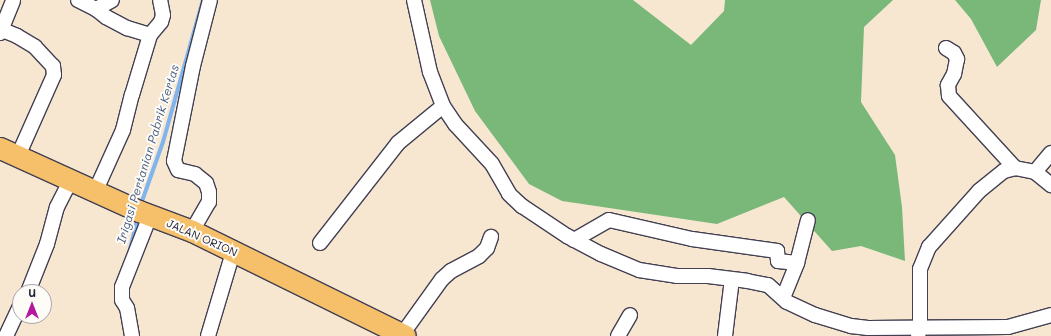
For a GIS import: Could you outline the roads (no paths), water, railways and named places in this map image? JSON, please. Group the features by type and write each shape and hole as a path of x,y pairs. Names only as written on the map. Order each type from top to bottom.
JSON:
{"highway":[{"name":"JALAN ORION","path":"9,152 95,192 146,214 192,231 403,336"}],"street":[{"path":"9,152 54,76 53,66 35,48 17,36 0,31 13,0"},
{"path":"78,0 127,28 150,35"},
{"path":"96,9 112,0"},
{"path":"95,192 123,130 150,35 161,22 163,15 160,0"},
{"path":"192,231 209,202 209,192 206,183 195,174 178,170 174,161 194,66 210,0"},
{"path":"414,0 430,72 443,106 455,124 492,164 509,194 522,206 574,240 601,254 640,270 677,276 732,279 768,285 787,302 815,315 851,326 875,329 919,331 1008,327 1051,315"},
{"path":"946,48 954,53 956,59 954,74 948,85 949,96 1015,168"},
{"path":"320,243 398,142 443,106"},
{"path":"1035,172 1051,153"},
{"path":"919,331 920,269 930,247 979,191 1004,171 1015,168 1035,172 1051,185"},
{"path":"31,284 47,244 57,207 71,180"},
{"path":"132,336 127,308 122,300 122,287 146,214"},
{"path":"574,240 609,220 692,239 777,251 778,261 797,263"},
{"path":"783,298 797,263 808,220"},
{"path":"403,336 442,279 451,271 479,256 487,248 491,237"},
{"path":"208,336 233,252"},
{"path":"725,336 732,279"},
{"path":"618,336 630,315"},
{"path":"6,336 12,323"}],"waterway":[{"name":"Irigasi Pertanian Pabrik Kertas","path":"141,204 163,142 203,0"},
{"name":"Irigasi Pertanian Pabrik Kertas","path":"129,253 138,217"}]}
